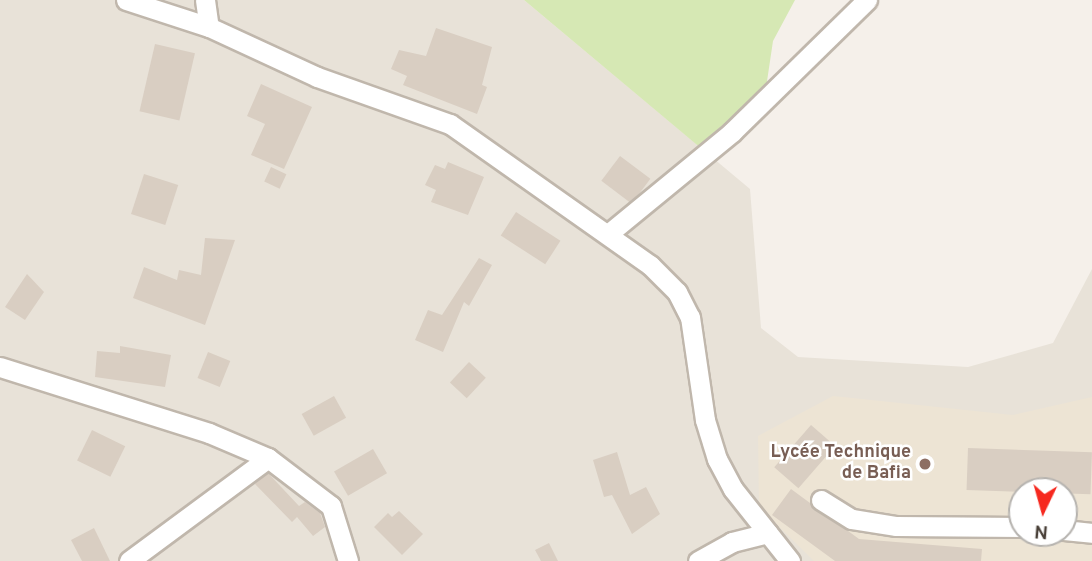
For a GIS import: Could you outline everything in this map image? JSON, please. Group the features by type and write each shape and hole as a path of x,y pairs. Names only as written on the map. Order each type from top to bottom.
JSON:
{"street":[{"path":"126,0 209,27 317,77 450,124 608,234 667,279 685,304 709,438 733,489 790,561"},
{"path":"205,0 209,27"},
{"path":"608,234 732,132 867,0"},
{"path":"0,367 209,433 268,458 331,506 348,561"},
{"path":"129,561 268,458"},
{"path":"821,500 852,519 895,526 1008,527"},
{"path":"698,561 732,542 768,533"}],"shaded area":[{"path":"0,0 524,0 750,189 761,328 798,357 968,367 1053,343 1092,269 1092,561 0,561"},
{"name":"Lycée Technique de Bafia","path":"833,396 1013,415 1092,397 1092,561 814,561 759,507 758,436"}],"green space":[{"path":"524,0 795,0 773,41 766,88 739,142 715,160"}],"building":[{"path":"436,28 492,47 482,85 487,87 477,114 403,85 407,76 391,69 399,50 426,56"},
{"path":"155,44 195,53 179,120 139,111"},
{"path":"261,84 312,107 284,169 251,155 265,124 247,116"},
{"path":"620,156 650,179 632,204 601,181"},
{"path":"448,162 484,177 468,215 431,202 436,190 425,185 435,165 445,169"},
{"path":"271,167 286,174 280,189 264,182"},
{"path":"144,174 178,185 165,225 131,214"},
{"path":"516,212 560,241 545,264 501,235"},
{"path":"205,238 235,240 205,325 133,298 144,267 177,280 179,270 201,275"},
{"path":"479,258 492,265 469,306 464,302 443,352 415,340 428,310 442,315"},
{"path":"27,274 44,292 25,320 5,307"},
{"path":"120,346 171,355 165,387 95,377 97,351 120,353"},
{"path":"208,352 230,361 220,387 198,378"},
{"path":"469,362 486,378 467,398 450,382"},
{"path":"334,396 346,418 314,436 302,414"},
{"path":"811,425 835,446 798,488 774,467"},
{"path":"92,430 125,446 110,477 77,461"},
{"path":"968,448 1092,452 1090,494 1078,494 1078,477 1008,477 1008,491 967,490"},
{"path":"373,449 387,473 348,496 334,472"},
{"path":"617,452 630,495 646,487 660,514 632,534 612,495 604,497 593,460"},
{"path":"268,473 299,506 305,502 320,513 325,527 313,536 297,517 292,522 255,484"},
{"path":"791,489 859,539 982,549 981,561 835,561 772,515"},
{"path":"399,511 423,534 402,555 374,527 388,513 392,517"},
{"path":"94,528 110,561 82,561 71,540"},
{"path":"549,543 558,561 541,561 535,550"}],"place":[{"name":"Lycée Technique de Bafia","path":"925,464"}]}
